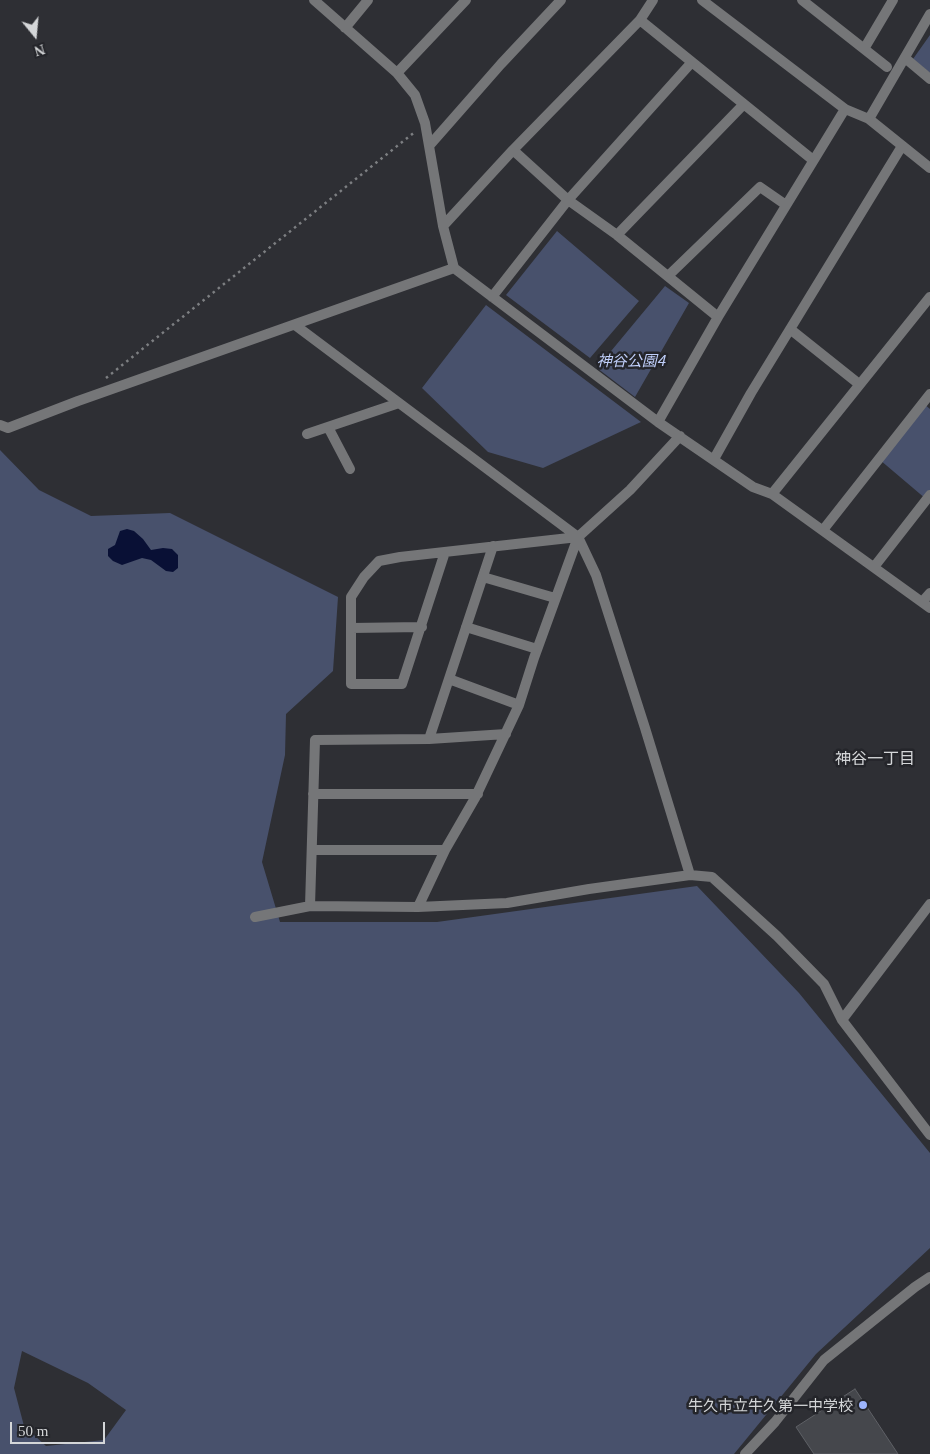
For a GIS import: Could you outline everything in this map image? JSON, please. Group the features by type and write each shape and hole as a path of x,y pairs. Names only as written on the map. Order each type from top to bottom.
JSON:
{"street":[{"path":"314,0 397,73 415,95 425,123 443,226 454,268 658,422 753,487 772,494 926,605 930,592"},
{"path":"345,28 368,0"},
{"path":"397,73 466,0"},
{"path":"429,146 501,64 561,0"},
{"path":"443,226 513,150 640,20 653,0"},
{"path":"702,0 845,109 869,119 930,168"},
{"path":"802,0 887,67"},
{"path":"864,50 893,0"},
{"path":"869,119 930,14"},
{"path":"640,20 813,160"},
{"path":"905,58 930,79"},
{"path":"492,297 568,200 692,62"},
{"path":"617,235 744,104"},
{"path":"658,422 718,316 845,109"},
{"path":"714,459 790,329 902,146"},
{"path":"513,150 568,200 617,235 718,316"},
{"path":"668,276 760,187 786,205"},
{"path":"0,425 8,428 78,401 454,268"},
{"path":"772,494 930,297"},
{"path":"295,325 578,537 596,575 690,875"},
{"path":"790,329 859,384"},
{"path":"823,530 930,394"},
{"path":"307,434 399,403"},
{"path":"328,427 350,469"},
{"path":"418,907 445,850 478,794 519,705 537,649 578,537 630,490 680,436"},
{"path":"874,567 930,495"},
{"path":"445,552 402,684 351,684 351,597 364,577 379,561 400,557 578,537"},
{"path":"429,739 493,546"},
{"path":"483,576 555,598"},
{"path":"351,628 422,627"},
{"path":"466,627 537,649"},
{"path":"449,679 519,705"},
{"path":"310,906 315,740 429,739 506,734"},
{"path":"313,794 478,794"},
{"path":"312,850 445,850"},
{"path":"256,917 310,906 418,907 507,903 690,875 712,878 777,936 824,984 842,1020 930,1135"},
{"path":"842,1020 930,904"},
{"path":"745,1454 775,1422 824,1360 930,1276"}],"path":[{"path":"102,382 425,123"}],"green space":[{"path":"930,35 930,73 913,59"},
{"path":"557,231 639,301 590,358 506,295"},
{"name":"神谷公園4","path":"665,286 689,303 635,397 597,368"},
{"path":"486,305 641,422 543,468 488,452 422,388"},
{"path":"924,404 930,409 930,493 926,499 880,460"},
{"path":"0,450 39,490 91,516 170,513 338,597 333,671 286,714 285,755 262,862 280,922 437,922 697,886 799,993 930,1153 930,1248 816,1354 734,1454 0,1454","holes":["22,1351 88,1383 126,1410 104,1440 46,1446 24,1426 14,1388"]}],"shaded area":[{"path":"127,529 134,531 151,550 172,549 178,555 178,568 173,572 166,571 151,560 142,558 122,565 113,561 108,556 108,549 115,545 120,531"}],"building":[{"path":"855,1389 898,1454 814,1454 796,1427"}],"place":[{"name":"牛久市立牛久第一中学校","path":"863,1405"}],"district":[{"name":"神谷一丁目","path":"875,758"}]}
